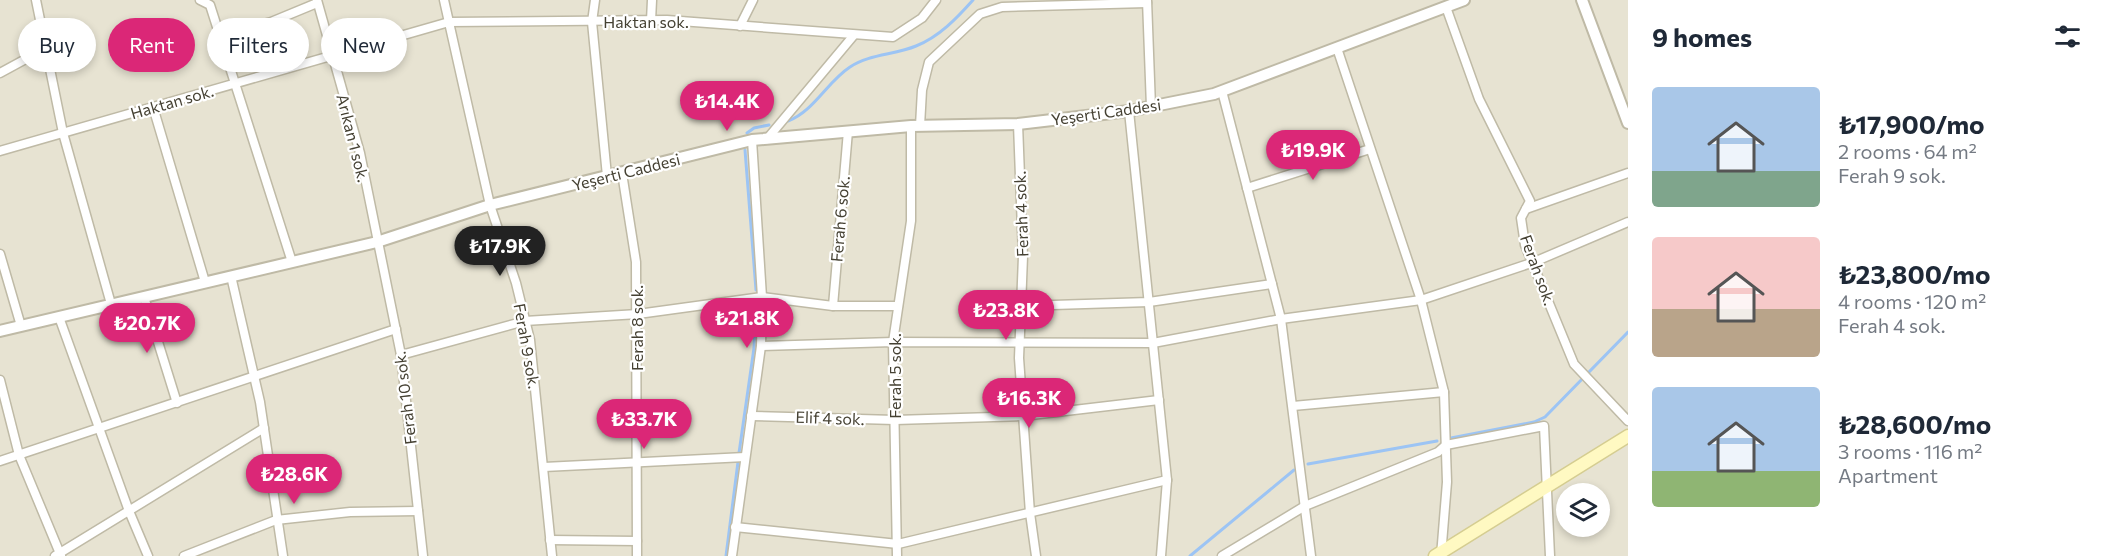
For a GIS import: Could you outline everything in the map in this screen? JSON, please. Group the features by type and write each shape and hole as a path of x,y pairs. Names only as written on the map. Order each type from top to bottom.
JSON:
{"main road":[{"path":"1439,555 1628,436"}],"street":[{"path":"36,0 40,18"},
{"path":"200,0 210,5 214,18"},
{"name":"Ferah 9 sok.","path":"444,0 490,205 516,283 525,321 544,466 552,556"},
{"path":"595,0 592,22 607,177"},
{"path":"651,21 652,0"},
{"path":"740,26 753,0"},
{"name":"Haktan sok.","path":"407,34 449,22 651,21 893,37 922,18 936,0"},
{"name":"Yeşerti Caddesi","path":"0,331 377,242 490,205 752,140 916,126 1018,124 1129,111 1222,91 1464,0"},
{"path":"1582,0 1628,123"},
{"path":"280,18 317,1"},
{"name":"Arıkan 1 sok.","path":"317,1 321,18"},
{"path":"1147,1 1151,107"},
{"name":"Ferah 5 sok.","path":"897,556 893,342 911,221 916,126 929,62 980,14 1002,7 1147,1"},
{"name":"Ferah sok.","path":"1446,7 1479,99 1530,201 1521,218 1525,244 1574,364 1628,421"},
{"path":"767,139 854,35"},
{"path":"1337,48 1421,300 1444,392 1447,482 1439,555"},
{"name":"Haktan sok.","path":"0,151 321,59"},
{"path":"0,73 18,63"},
{"path":"51,72 63,133 111,304"},
{"path":"232,72 292,262"},
{"name":"Arıkan 1 sok.","path":"336,72 360,153 377,242"},
{"path":"1222,91 1281,319 1311,556"},
{"path":"153,107 205,282"},
{"path":"1129,111 1167,480 1161,556"},
{"name":"Ferah 4 sok.","path":"1018,124 1023,256 1019,342 1030,513 1036,556"},
{"name":"Ferah 6 sok.","path":"832,306 848,131"},
{"path":"732,556 761,346 762,297 752,140"},
{"path":"1247,188 1370,149"},
{"name":"Ferah 8 sok.","path":"622,173 636,262 638,314 637,556"},
{"path":"1526,209 1628,173"},
{"path":"761,346 893,342 1154,343 1281,319 1421,300 1534,262 1628,222"},
{"name":"Ferah 10 sok.","path":"377,242 401,355 423,556"},
{"path":"0,254 21,326"},
{"path":"231,276 255,377 283,556"},
{"path":"1021,306 1149,302 1272,284"},
{"path":"144,297 177,403"},
{"path":"401,355 525,321 638,314 762,297 832,306 898,306"},
{"path":"59,317 129,511 148,556"},
{"path":"0,461 396,329"},
{"path":"0,380 19,455 58,555 264,428"},
{"path":"1293,406 1444,392"},
{"name":"Elif 4 sok.","path":"751,416 895,420 1023,416 1160,400"},
{"path":"1222,556 1305,506 1438,452 1446,445 1544,426 1550,556"},
{"path":"544,466 636,464 745,457"},
{"path":"735,527 898,544 1167,480"},
{"path":"184,556 278,520 350,512 418,511"},
{"path":"550,540 637,541"}],"shaded area":[{"path":"0,0 1628,0 1628,556 0,556"}],"waterway":[{"path":"788,121 805,110 850,67 865,60 908,49 932,38 961,14 973,0"},
{"path":"747,133 754,128 769,125"},
{"path":"745,150 756,290"},
{"path":"739,453 754,348 756,306"},
{"path":"1451,438 1534,422 1545,417 1628,332"},
{"path":"1308,464 1437,441"},
{"path":"726,556 738,462"},
{"path":"1190,556 1294,470"}]}
